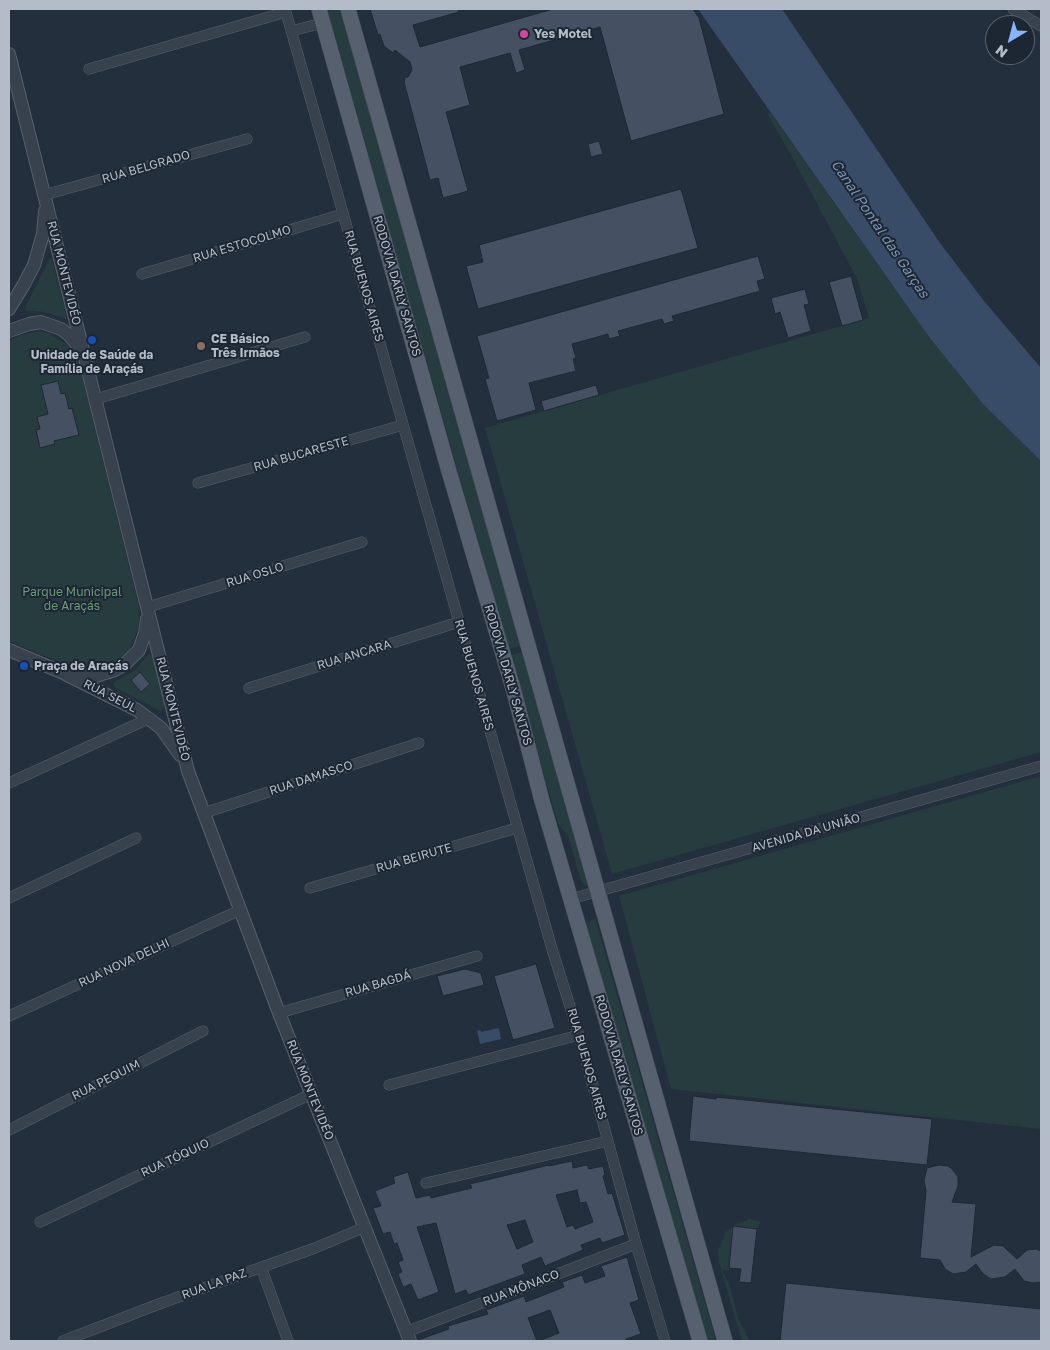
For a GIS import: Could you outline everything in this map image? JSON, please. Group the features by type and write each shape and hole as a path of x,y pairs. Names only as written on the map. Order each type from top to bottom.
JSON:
{"main road":[{"path":"348,9 725,1341"},
{"name":"RODOVIA DARLY SANTOS","path":"321,16 571,899 700,1341"}],"street":[{"path":"1013,9 1041,26"},
{"path":"89,69 286,10"},
{"name":"RUA BUENOS AIRES","path":"286,10 552,948 580,1035 636,1244 665,1341"},
{"path":"291,31 321,16"},
{"name":"RUA MONTEVIDÉO","path":"9,54 11,75 45,198 188,771 279,1013 408,1337"},
{"name":"RUA BELGRADO","path":"45,198 247,139"},
{"path":"9,309 34,265 43,234 45,198"},
{"name":"RUA ESTOCOLMO","path":"142,274 343,214"},
{"path":"9,331 41,322 52,325 69,335 82,352 86,361"},
{"path":"96,399 305,337"},
{"name":"RUA BUCARESTE","path":"198,483 403,425"},
{"name":"RUA OSLO","path":"148,607 362,542"},
{"path":"61,672 84,677 96,676 116,670 124,665 133,658 142,642 147,622 148,607"},
{"name":"RUA ANCARA","path":"249,688 459,622"},
{"name":"RUA SEUL","path":"9,650 61,672 150,718 169,738 180,754 188,771"},
{"path":"9,783 150,718"},
{"name":"RUA DAMASCO","path":"204,813 419,744"},
{"name":"AVENIDA DA UNIÃO","path":"571,899 1041,766"},
{"name":"RUA BEIRUTE","path":"310,888 518,828"},
{"path":"9,898 136,838"},
{"name":"RUA NOVA DELHI","path":"9,1016 240,910"},
{"name":"RUA BAGDÁ","path":"279,1013 477,956"},
{"name":"RUA PEQUIM","path":"9,1130 203,1031"},
{"path":"389,1085 580,1035"},
{"name":"RUA TÓQUIO","path":"40,1222 311,1094"},
{"path":"426,1183 608,1141"},
{"name":"RUA LA PAZ","path":"63,1341 315,1248 365,1227"},
{"name":"RUA MÔNACO","path":"408,1337 636,1244"},
{"path":"261,1267 288,1341"}],"green space":[{"path":"327,9 341,9 521,646 508,649"},
{"path":"770,112 929,337 983,404 1041,461 1041,752 612,874 485,428 869,318 856,275 767,114"},
{"path":"51,256 66,319 45,312 24,310"},
{"name":"Parque Municipal de Araçás","path":"40,331 49,333 63,342 70,348 79,364 138,603 139,622 127,653 112,662 95,668 74,667 64,664 9,641 9,341 21,335"},
{"path":"523,652 589,886 585,886 581,881 568,836 558,824 510,655"},
{"path":"149,654 153,656 165,705 160,711 116,688 113,684 134,671"},
{"path":"1041,776 1041,1129 671,1089 619,896"},
{"path":"595,918 716,1341 704,1341 585,925"},
{"path":"748,1218 761,1222 757,1229 733,1227 729,1270 722,1270 730,1286 738,1318 750,1341 742,1341 719,1263 718,1250 726,1232 736,1224 748,1220"}],"water":[{"name":"Canal Pontal das Garças","path":"698,9 782,9 940,243 984,301 1041,368 1041,461 983,404 929,337"},
{"path":"499,1028 501,1039 480,1044 477,1031 480,1030 481,1032"}],"building":[{"path":"370,9 458,9 459,12 413,25 420,47 553,9 693,9 699,18 724,114 631,141 600,27 519,50 525,70 516,73 510,53 460,67 470,105 446,112 468,191 443,198 438,178 430,180 404,82 412,70 410,62 395,50 393,53 384,46 380,34 378,35"},
{"path":"599,141 603,154 591,157 588,144"},
{"path":"681,189 698,248 478,309 466,266 483,262 479,245"},
{"path":"758,256 765,279 757,281 760,291 672,316 674,321 664,324 662,319 618,331 620,336 609,339 608,334 572,344 576,358 573,359 576,371 529,383 536,410 497,421 485,379 489,378 477,336"},
{"path":"851,276 863,320 842,326 829,282"},
{"path":"805,289 809,304 804,305 811,331 788,338 780,312 775,314 771,298"},
{"path":"58,381 61,394 65,393 69,409 72,408 79,435 54,441 55,444 40,448 36,430 40,429 37,417 48,414 41,385"},
{"path":"596,385 599,395 544,411 541,401"},
{"path":"140,672 150,684 141,692 131,680"},
{"path":"536,964 555,1028 513,1040 494,976"},
{"path":"465,969 481,973 484,985 443,996 437,976"},
{"path":"693,1096 932,1119 927,1165 689,1141"},
{"path":"572,1161 573,1168 587,1165 589,1169 603,1166 605,1175 603,1176 608,1194 612,1193 625,1235 602,1243 600,1238 581,1245 583,1250 545,1266 541,1257 522,1265 525,1274 468,1295 466,1290 455,1294 436,1223 417,1227 439,1292 418,1300 411,1284 403,1287 398,1274 402,1272 398,1262 403,1260 397,1243 394,1244 390,1232 383,1234 373,1208 381,1206 375,1191 395,1183 393,1177 408,1172 416,1198 430,1195 431,1198 472,1188 470,1184","holes":["577,1190 580,1203 586,1202 593,1222 575,1229 573,1225 567,1227 556,1195","525,1220 533,1242 517,1249 507,1225"]},
{"path":"939,1165 948,1166 958,1177 958,1186 952,1202 976,1204 971,1257 994,1245 1003,1246 1017,1259 1027,1250 1036,1249 1041,1251 1041,1282 1024,1281 1015,1269 1005,1277 991,1279 983,1274 976,1264 966,1272 953,1274 945,1269 940,1260 920,1258 926,1191 924,1181 927,1168"},
{"path":"733,1226 757,1229 751,1283 739,1282 741,1269 729,1268"},
{"path":"627,1257 639,1300 630,1303 641,1334 626,1339 627,1341 541,1341 559,1333 550,1310 528,1318 537,1341 418,1341 449,1329 448,1326 488,1314 486,1310 524,1296 526,1302 564,1287 562,1282 582,1275 585,1283 605,1276 601,1266"},
{"path":"786,1283 1041,1309 1041,1341 780,1341"}],"place":[{"name":"Yes Motel","path":"524,34"},
{"name":"Unidade de Saúde da Família de Araçás","path":"92,340"},
{"name":"CE Básico Três Irmãos","path":"201,346"},
{"name":"Praça de Araçás","path":"24,666"}]}
